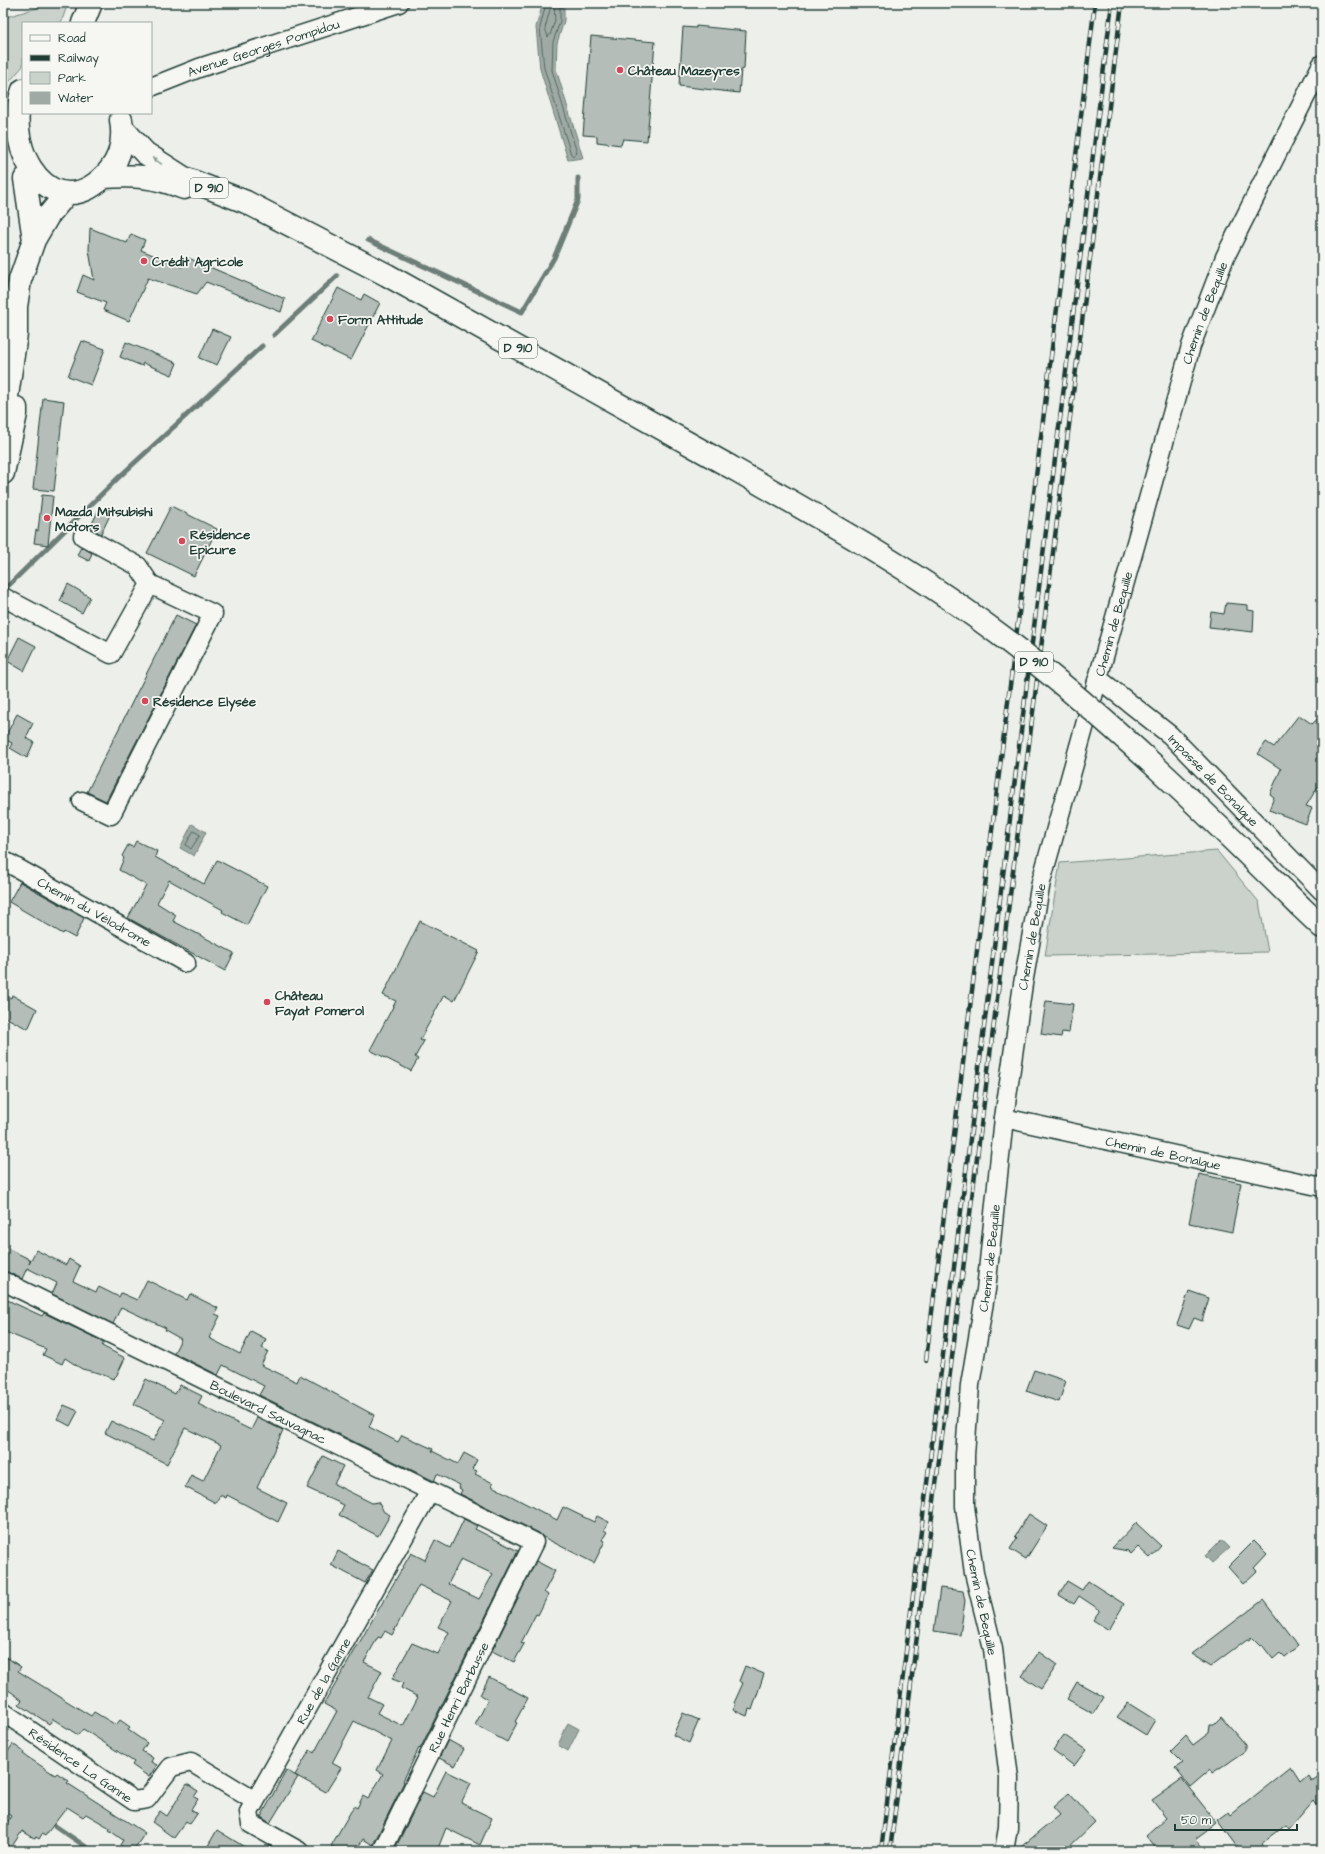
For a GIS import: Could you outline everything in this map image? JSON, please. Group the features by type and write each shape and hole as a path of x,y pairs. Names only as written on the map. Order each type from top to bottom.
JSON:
{"main road":[{"path":"83,22 91,3"},
{"path":"95,22 97,3"},
{"path":"22,91 15,98 7,113 4,129 4,143 8,157 15,169 25,180 52,192 67,193 80,190 104,177 112,167 122,142 120,120"},
{"name":"D 910","path":"120,120 145,153 184,178 246,202 387,275 729,466 906,570 1003,637 1106,722 1216,823 1322,927"},
{"name":"D 910","path":"104,177 137,175 170,182 305,233"},
{"path":"3,424 12,374 16,334 28,304 33,244 25,180"},
{"path":"33,244 48,216 67,193"},
{"path":"3,473 16,414 12,374"}],"street":[{"name":"Avenue Georges Pompidou","path":"152,87 199,68 399,3"},
{"name":"Chemin de Bequille","path":"1004,1851 1008,1828 1009,1778 993,1649 974,1573 965,1506 965,1455 970,1385 986,1290 1004,1118 1023,984 1041,882 1191,346 1225,257 1322,64"},
{"path":"82,801 111,815 213,614 150,584 138,566 83,536"},
{"path":"3,597 111,654 150,584"},
{"name":"Impasse de Bonalgue","path":"1097,681 1104,683 1170,735 1322,891"},
{"name":"Chemin du Vélodrome","path":"3,860 186,963"},
{"name":"Chemin de Bonalgue","path":"1004,1118 1322,1187"},
{"name":"Boulevard Sauvagnac","path":"3,1281 534,1542"},
{"name":"Rue de la Ganne","path":"298,1851 251,1824 249,1812 430,1491"},
{"name":"Rue Henri Barbusse","path":"382,1851 534,1542"},
{"name":"Résidence La Ganne","path":"3,1712 134,1801 147,1800 171,1767 191,1762 255,1801"}],"green space":[{"path":"54,3 68,3 61,22 22,22 22,67 3,89 3,18"},
{"path":"1217,851 1259,902 1268,952 1045,956 1060,863"}],"water":[{"path":"543,3 563,3 564,5 564,21 557,43 556,69 583,158 568,160 540,69 536,27"},
{"path":"192,824 206,832 194,856 180,848"},
{"path":"1221,1540 1229,1548 1212,1563 1205,1556"},
{"path":"568,1723 579,1729 568,1751 558,1745"}],"building":[{"path":"696,26 746,31 744,69 741,70 739,93 679,86 683,27 696,28"},
{"name":"Château Mazeyres","path":"591,36 655,42 647,141 623,139 621,145 597,142 597,136 583,135"},
{"path":"90,228 127,243 131,234 145,240 141,250 182,267 186,257 285,299 281,312 206,282 197,294 148,278 129,321 103,310 106,303 77,292 83,275 94,280 89,250"},
{"path":"338,288 361,300 364,294 380,303 351,360 311,341"},
{"path":"212,329 231,337 217,365 199,358"},
{"path":"82,341 105,349 91,385 68,376"},
{"path":"126,342 177,363 172,375 143,363 142,366 120,357"},
{"path":"43,398 64,401 54,491 33,489"},
{"path":"42,495 53,496 48,545 34,543 36,530 38,531"},
{"name":"Résidence Epicure","path":"171,506 217,529 194,576 147,553"},
{"path":"99,509 110,515 101,534 90,528"},
{"path":"81,547 92,553 89,561 77,555"},
{"path":"68,584 90,597 82,613 60,601"},
{"path":"1226,603 1248,605 1248,610 1254,611 1253,632 1209,627 1211,612 1224,614"},
{"name":"Résidence Elysée","path":"176,615 196,625 106,801 87,792"},
{"path":"19,637 36,646 24,671 7,661"},
{"path":"17,714 33,723 26,738 34,742 27,758 10,748 12,743 4,739"},
{"path":"1299,715 1312,724 1322,715 1322,780 1306,806 1312,808 1306,824 1269,810 1274,797 1270,794 1281,769 1258,754 1266,742 1274,747"},
{"path":"136,841 157,851 155,857 204,884 217,860 267,886 247,925 222,912 223,910 169,880 157,903 176,915 173,921 234,953 225,971 128,918 146,885 119,870 124,858 122,856 128,845 133,847"},
{"path":"20,882 84,918 75,938 64,932 63,934 9,902"},
{"path":"420,921 479,951 454,1001 444,995 420,1040 424,1041 415,1057 418,1059 411,1071 370,1050 396,1001 383,995"},
{"path":"3,994 11,998 12,995 37,1009 28,1029 3,1016"},
{"path":"1046,1001 1073,1004 1069,1033 1062,1032 1061,1037 1041,1034"},
{"path":"1199,1174 1241,1183 1232,1232 1189,1223"},
{"path":"3,1246 31,1260 36,1250 66,1265 69,1259 80,1266 73,1281 96,1292 99,1287 119,1297 121,1293 137,1300 147,1280 187,1300 190,1294 218,1308 215,1314 220,1316 209,1338 240,1354 251,1331 266,1339 262,1348 268,1351 261,1365 297,1382 300,1375 374,1415 369,1427 398,1442 402,1435 433,1449 432,1451 458,1464 464,1453 477,1460 472,1469 477,1471 475,1474 493,1483 492,1486 557,1520 563,1507 594,1522 597,1516 609,1522 604,1530 607,1532 602,1540 605,1541 594,1563 543,1537 539,1533 460,1494 462,1490 459,1488 460,1485 437,1474 434,1481 259,1395 264,1386 223,1365 218,1375 174,1353 181,1339 165,1330 166,1328 121,1307 113,1324 52,1294 57,1283 27,1268 22,1279 3,1270"},
{"path":"1189,1291 1209,1298 1202,1321 1194,1318 1189,1329 1177,1325"},
{"path":"3,1298 42,1316 44,1313 104,1342 102,1346 125,1358 117,1375 113,1379 99,1373 82,1369 65,1358 62,1364 43,1355 46,1349 3,1331"},
{"path":"1034,1370 1066,1381 1059,1402 1026,1391"},
{"path":"146,1379 175,1394 180,1385 202,1396 198,1404 251,1430 257,1418 283,1430 257,1488 287,1503 278,1522 227,1495 226,1498 220,1495 216,1503 185,1487 191,1475 203,1481 221,1445 185,1428 167,1464 105,1433 111,1421 153,1441 165,1420 134,1404"},
{"path":"64,1405 78,1411 70,1426 57,1419"},
{"path":"323,1456 343,1466 334,1484 372,1503 378,1502 384,1512 390,1515 378,1536 339,1515 344,1505 307,1488"},
{"path":"1029,1514 1047,1526 1026,1559 1010,1549 1017,1538 1015,1536"},
{"path":"464,1519 477,1526 475,1529 518,1551 420,1749 419,1748 373,1845 363,1839 356,1851 340,1851 331,1846 354,1806 357,1808 363,1796 368,1799 383,1774 377,1770 392,1741 354,1721 332,1763 341,1768 326,1792 295,1775 310,1750 314,1753 337,1711 324,1704 411,1553 425,1560 435,1540 450,1548","holes":["461,1559 493,1574 479,1599 448,1584","419,1585 452,1601 438,1627 449,1632 438,1654 412,1643 392,1679 403,1683 401,1688 418,1697 403,1726 377,1713 382,1704 368,1697 382,1671 364,1662 378,1637 381,1638 385,1631 392,1635"]},
{"path":"1136,1523 1161,1546 1150,1558 1138,1547 1131,1554 1128,1551 1112,1548"},
{"path":"1254,1541 1267,1554 1254,1568 1257,1571 1243,1584 1228,1567"},
{"path":"338,1551 373,1570 365,1583 331,1565"},
{"path":"536,1561 555,1571 544,1592 548,1595 521,1643 524,1644 514,1662 492,1651"},
{"path":"1067,1581 1082,1590 1088,1581 1124,1604 1109,1630 1093,1620 1100,1610 1079,1596 1074,1604 1059,1595"},
{"path":"940,1588 963,1591 965,1601 960,1635 934,1631"},
{"path":"1263,1600 1298,1646 1284,1657 1280,1653 1273,1659 1262,1645 1260,1646 1251,1637 1249,1640 1247,1639 1211,1666 1192,1654"},
{"path":"1039,1652 1057,1665 1041,1689 1022,1676"},
{"path":"3,1655 21,1667 18,1671 91,1716 94,1712 116,1725 120,1720 130,1727 128,1730 147,1743 142,1751 153,1758 151,1762 157,1765 149,1777 132,1765 134,1762 83,1729 78,1735 53,1719 49,1724 19,1704 22,1700 3,1686"},
{"path":"745,1666 764,1674 752,1710 749,1709 747,1716 733,1710 736,1704 734,1703 743,1683 739,1681"},
{"path":"489,1677 528,1698 515,1722 517,1723 507,1742 475,1725 488,1700 480,1695"},
{"path":"1077,1682 1104,1697 1094,1714 1067,1699"},
{"path":"1128,1703 1155,1720 1146,1735 1117,1717"},
{"path":"683,1713 699,1720 689,1743 673,1735"},
{"path":"1221,1717 1245,1745 1245,1751 1213,1772 1211,1769 1190,1787 1175,1768 1183,1763 1171,1751 1186,1736 1193,1745 1209,1733 1210,1724 1214,1724"},
{"path":"1064,1735 1086,1750 1074,1766 1053,1750"},
{"path":"448,1740 464,1749 455,1766 439,1758"},
{"path":"13,1744 24,1752 23,1754 55,1775 57,1773 69,1781 67,1783 145,1833 133,1851 129,1851 120,1845 123,1840 109,1830 110,1828 86,1814 83,1817 67,1807 45,1836 42,1834 39,1839 36,1837 34,1838 22,1831 9,1851 3,1851 3,1830 11,1816 3,1811 3,1759"},
{"path":"1291,1767 1300,1781 1308,1774 1311,1779 1322,1771 1322,1811 1314,1800 1289,1829 1286,1825 1261,1844 1266,1851 1241,1851 1218,1820 1229,1812 1231,1815"},
{"path":"286,1770 298,1777 270,1823 261,1817"},
{"path":"446,1771 471,1783 461,1803 492,1818 480,1845 446,1828 437,1851 394,1851 423,1792 433,1797"},
{"path":"1182,1779 1217,1823 1195,1840 1205,1851 1158,1851 1146,1836 1166,1818 1152,1800"},
{"path":"187,1784 198,1791 194,1797 198,1799 191,1810 197,1814 190,1824 186,1821 174,1838 152,1822 160,1811 167,1816"},
{"path":"1069,1793 1095,1822 1065,1851 1016,1851 1060,1815 1053,1807"},
{"path":"217,1830 251,1851 205,1851"}],"waterway":[{"path":"368,240 522,312 554,258 578,200 578,178"},
{"path":"274,335 337,276"},
{"path":"8,586 118,478 262,346"},
{"path":"48,1821 92,1851"}],"railway":[{"path":"926,1360 1095,3"},
{"path":"881,1851 1112,3"},
{"path":"890,1851 1122,3"}],"place":[{"name":"Château Mazeyres","path":"620,70"},
{"name":"Crédit Agricole","path":"144,261"},
{"name":"Form Attitude","path":"330,319"},
{"name":"Mazda Mitsubishi Motors","path":"47,518"},
{"name":"Résidence Epicure","path":"182,541"},
{"name":"Résidence Elysée","path":"145,701"},
{"name":"Château Fayat Pomerol","path":"267,1002"}]}
